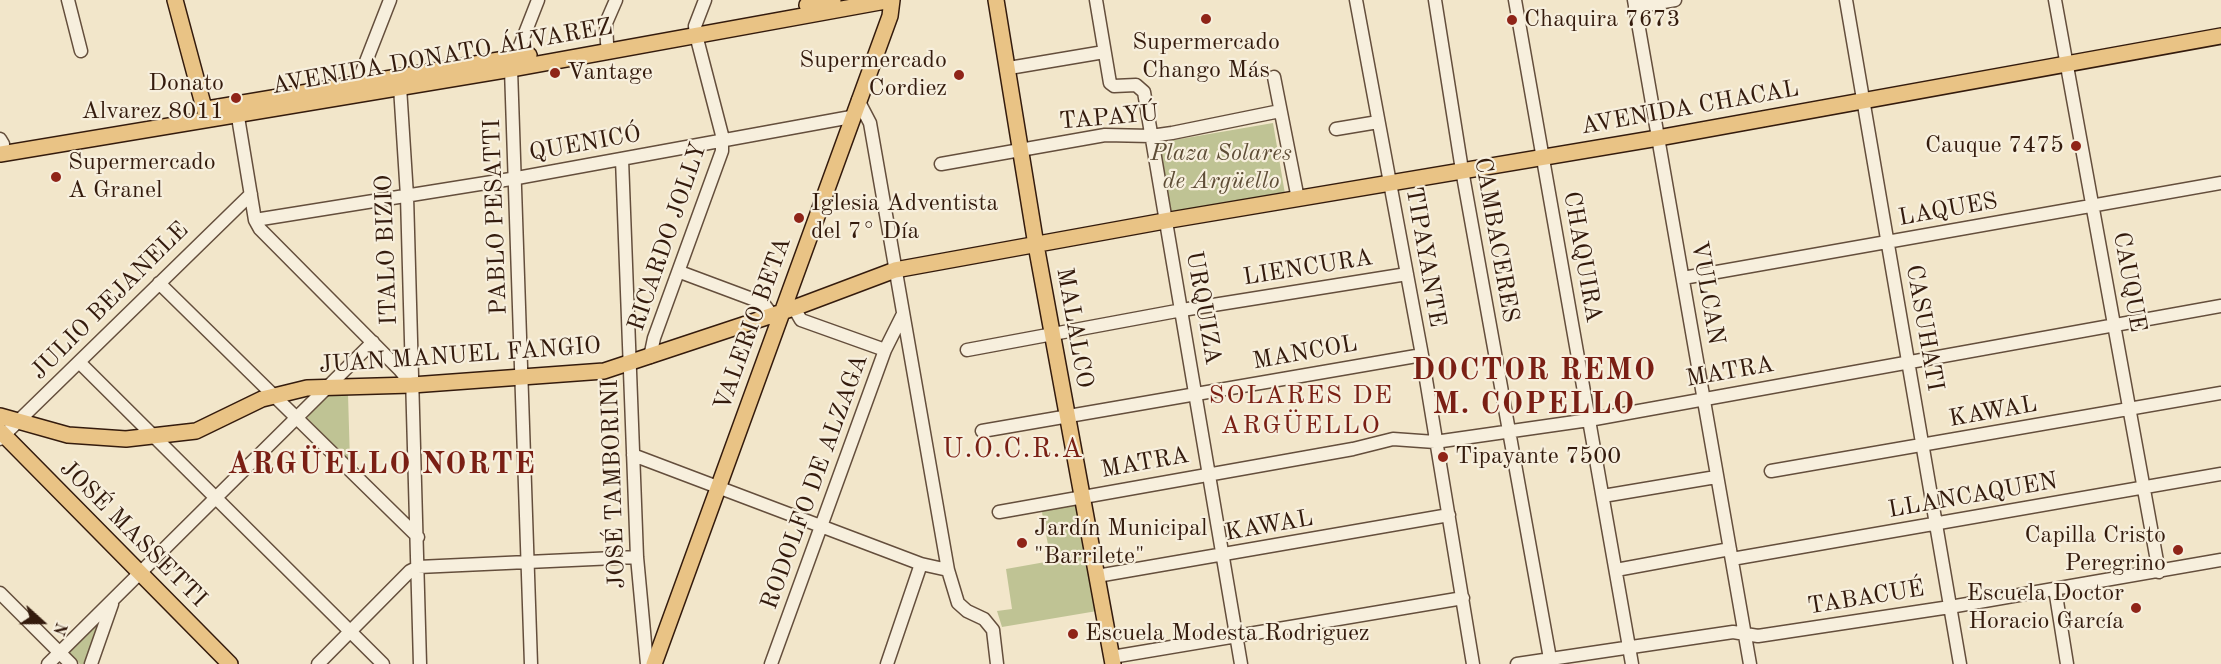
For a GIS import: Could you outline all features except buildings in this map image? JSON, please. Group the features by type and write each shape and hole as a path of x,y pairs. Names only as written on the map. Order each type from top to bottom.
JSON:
{"main road":[{"path":"175,0 206,114"},
{"name":"AVENIDA DONATO ÁLVAREZ","path":"1,145 400,87 607,43 695,31 833,0"},
{"name":"MALALCO","path":"996,0 1009,68 1036,245 1112,661"},
{"name":"AVENIDA DONATO ÁLVAREZ","path":"237,109 358,82 513,63 885,1"},
{"name":"VALERIO BETA","path":"654,664 851,117 890,16 885,1"},
{"name":"AVENIDA CHACAL","path":"1166,221 1658,138 2221,36"},
{"name":"JUAN MANUEL FANGIO","path":"0,416 51,432 93,438 155,436 203,428 274,396 325,386 412,385 603,371 631,364 895,270 1166,221"},
{"name":"JOSÉ MASSETTI","path":"1,435 230,664"}],"street":[{"path":"68,0 81,51"},
{"path":"358,82 390,0"},
{"path":"513,63 538,0"},
{"path":"607,43 606,23 616,0"},
{"path":"695,31 705,0"},
{"path":"1009,68 1104,52 1096,0"},
{"name":"TIPAYANTE","path":"1356,0 1422,355 1473,664"},
{"name":"CAMBACERES","path":"1435,0 1462,170 1550,661"},
{"name":"CHAQUIRA","path":"1515,0 1632,664"},
{"path":"1634,4 1675,0"},
{"name":"CASUHATI","path":"1846,0 1960,664"},
{"name":"CAUQUE","path":"2055,0 2159,572"},
{"name":"VULCAN","path":"1634,4 1750,664"},
{"name":"RICARDO JOLLY","path":"650,357 654,338 680,272 722,151 723,141 695,31"},
{"name":"URQUIZA","path":"1104,52 1110,83 1119,87 1136,85 1143,89 1241,664"},
{"name":"PABLO PESATTI","path":"513,63 531,664"},
{"path":"1274,77 1298,199"},
{"name":"ITALO BIZIO","path":"400,87 407,196 420,664"},
{"path":"858,100 870,123 948,570 958,603 967,611 984,619 993,630 997,664"},
{"path":"237,109 250,194 255,220 260,229 373,342 412,385"},
{"name":"TAPAYÚ","path":"941,164 1105,135 1151,136 1280,111"},
{"name":"QUENICÓ","path":"255,220 517,178 851,117"},
{"path":"1336,129 1378,122"},
{"name":"JOSÉ TAMBORINI","path":"622,159 637,557 647,664"},
{"name":"LAQUES","path":"1683,278 2221,183"},
{"name":"JULIO BEJANELE","path":"1,435 250,194"},
{"path":"680,272 801,320 885,350"},
{"name":"LIENCURA","path":"967,350 1182,310 1407,274"},
{"path":"159,283 418,537"},
{"name":"MATRA","path":"999,512 1082,495 1353,449 1393,439 1436,442 1589,420 2221,306"},
{"name":"RODOLFO DE ALZAGA","path":"771,664 885,350 902,316"},
{"path":"48,664 296,418 325,386 373,342"},
{"name":"MANCOL","path":"982,431 1422,355"},
{"path":"79,362 383,664"},
{"name":"KAWAL","path":"1771,471 2221,393"},
{"path":"633,455 921,564 948,570"},
{"name":"LLANCAQUEN","path":"1616,570 1936,524 2221,474"},
{"path":"1603,496 1716,477"},
{"name":"KAWAL","path":"1097,576 1449,516"},
{"path":"318,664 410,571 418,567 637,557"},
{"name":"TABACUÉ","path":"1517,664 1550,661 1733,632 1758,636 1950,607 2221,560"},
{"path":"887,664 921,564"},
{"path":"2055,589 2067,664"},
{"path":"0,592 71,664"},
{"path":"1112,661 1237,636 1463,598"},
{"path":"91,664 113,600"}],"green space":[{"name":"Plaza Solares de Argüello","path":"1273,123 1285,194 1168,213 1157,143"},
{"path":"348,394 350,462 307,418 324,395"},
{"path":"1078,501 1097,611 1002,627 997,611 1012,609 1006,569 1051,561 1041,507"},
{"path":"105,617 88,664 80,664 68,652"}],"place":[{"name":"Supermercado Chango Más","path":"1206,19"},
{"name":"Chaquira 7673","path":"1512,20"},
{"name":"Vantage","path":"555,73"},
{"name":"Supermercado Cordiez","path":"959,75"},
{"name":"Donato Alvarez 8011","path":"236,98"},
{"name":"Cauque 7475","path":"2076,146"},
{"name":"Supermercado A Granel","path":"56,177"},
{"name":"Iglesia Adventista del 7° Día","path":"799,218"},
{"name":"Tipayante 7500","path":"1443,457"},
{"name":"Jardín Municipal \"Barrilete\"","path":"1022,543"},
{"name":"Capilla Cristo Peregrino","path":"2178,550"},
{"name":"Escuela Doctor Horacio García","path":"2136,608"},
{"name":"Escuela Modesta Rodriguez","path":"1073,634"}],"district":[{"name":"DOCTOR REMO M. COPELLO","path":"1534,388"},
{"name":"SOLARES DE ARGÜELLO","path":"1301,411"},
{"name":"U.O.C.R.A","path":"1013,450"},
{"name":"ARGÜELLO NORTE","path":"382,465"}]}
